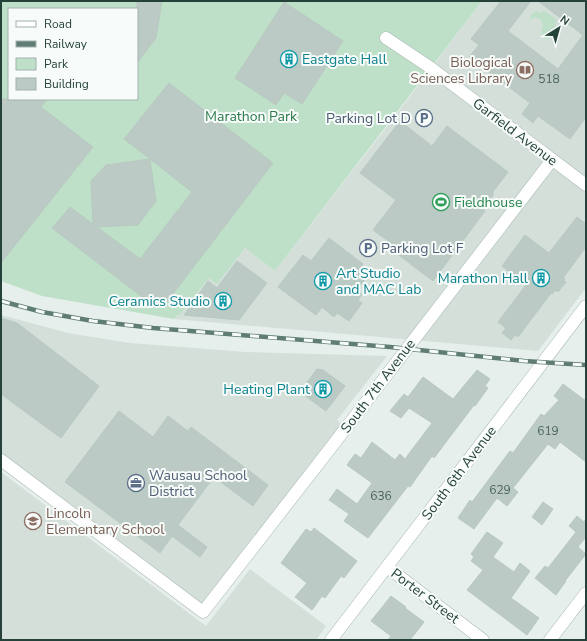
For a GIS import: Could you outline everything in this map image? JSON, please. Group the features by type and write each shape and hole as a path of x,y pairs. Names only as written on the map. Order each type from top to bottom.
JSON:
{"street":[{"name":"Garfield Avenue","path":"386,38 433,70 586,186"},
{"name":"South 7th Avenue","path":"1,460 203,612 552,160"},
{"name":"South 6th Avenue","path":"331,640 586,306"},
{"name":"Porter Street","path":"387,567 483,640"},
{"path":"550,640 586,593"}],"shaded area":[{"path":"482,1 586,1 586,288 538,351 174,319 177,315 179,316 209,278 217,283 245,248 275,271"},
{"path":"1,315 68,333 130,343 246,352 387,356 337,420 346,428 203,612 1,460"},
{"name":"Lincoln Elementary School","path":"1,472 206,626 250,569 326,626 316,640 1,640"}],"green space":[{"name":"Marathon Park","path":"1,1 482,1 275,271 245,248 217,284 209,278 179,316 177,315 174,319 42,296 1,281"},
{"path":"536,11 540,13 545,11 556,19 556,29 550,38 546,39 542,35 543,24 540,19 534,17 530,21 531,15"}],"building":[{"path":"137,1 162,1 156,38 138,62 138,8"},
{"path":"501,1 531,1 508,31 558,69 583,35 538,1 586,1 586,117 570,139 538,116 533,123 522,114 530,103 469,57 479,45 471,39"},
{"name":"Eastgate Hall","path":"284,2 343,41 302,104 284,93 276,105 235,78"},
{"path":"169,83 273,163 166,303 150,303 52,228 70,207 93,224 91,181 106,165 150,159 124,139","holes":["150,159 192,192 140,259 97,227 138,225 156,201"]},
{"path":"1,99 46,100 41,107 93,147 1,263"},
{"name":"Fieldhouse","path":"400,121 432,146 447,126 508,172 482,209 485,211 433,281 392,250 395,246 373,230 396,200 360,173"},
{"name":"Marathon Hall","path":"577,217 586,224 586,247 563,278 566,282 558,292 556,290 552,294 551,293 518,337 515,335 511,340 502,333 506,328 498,322 526,285 502,266 525,235 549,253"},
{"name":"Art Studio and MAC Lab","path":"329,238 363,264 360,268 368,275 357,290 362,294 358,300 362,303 349,321 337,313 334,317 322,307 316,315 278,287 303,255 311,261"},
{"name":"Ceramics Studio","path":"237,261 267,283 239,320 184,315 208,281 217,288"},
{"path":"1,318 17,323 99,386 61,438 1,394"},
{"name":"Heating Plant","path":"317,369 323,370 345,386 326,411 300,392"},
{"path":"477,370 490,379 485,386 488,388 434,458 432,456 410,487 408,486 368,538 344,521 349,514 329,500 337,489 357,504 372,483 347,465 355,454 361,458 372,442 395,460 400,454 405,459 432,423 409,408 401,418 390,411 404,394 408,397 423,377 453,399"},
{"path":"563,384 586,401 586,462 560,442 555,449 548,444 513,488 518,492 507,506 497,498 474,529 458,518 470,500 472,502 510,451 513,453 541,414 544,416 559,400 554,396"},
{"name":"Wausau School District","path":"119,411 153,437 168,416 188,431 191,427 268,485 253,506 214,477 178,525 207,547 200,557 172,536 160,553 65,482"},
{"path":"543,502 553,509 542,525 532,517"},
{"path":"577,516 584,522 586,519 586,539 585,538 578,547 586,554 556,595 535,578 545,566 548,568 576,532 569,526"},
{"path":"314,528 357,561 344,578 341,576 325,598 322,596 312,610 295,597 307,583 281,563 306,529 311,532"},
{"path":"487,532 503,543 493,557 514,572 520,563 530,571 511,598 539,618 527,635 467,590 483,570 471,561 474,557 471,554"},
{"path":"391,596 424,622 410,640 388,640 391,636 371,621"}],"railway":[{"path":"1,301 42,312 93,321 153,328 390,347 524,361 586,365"}],"place":[{"name":"Eastgate Hall","path":"289,59"},
{"name":"Biological Sciences Library","path":"525,70"},
{"name":"Parking Lot D","path":"424,118"},
{"name":"Fieldhouse","path":"441,202"},
{"name":"Parking Lot F","path":"368,248"},
{"name":"Marathon Hall","path":"541,278"},
{"name":"Art Studio and MAC Lab","path":"323,281"},
{"name":"Ceramics Studio","path":"223,301"},
{"name":"Heating Plant","path":"323,389"},
{"name":"Wausau School District","path":"136,483"},
{"name":"Lincoln Elementary School","path":"33,521"}]}
